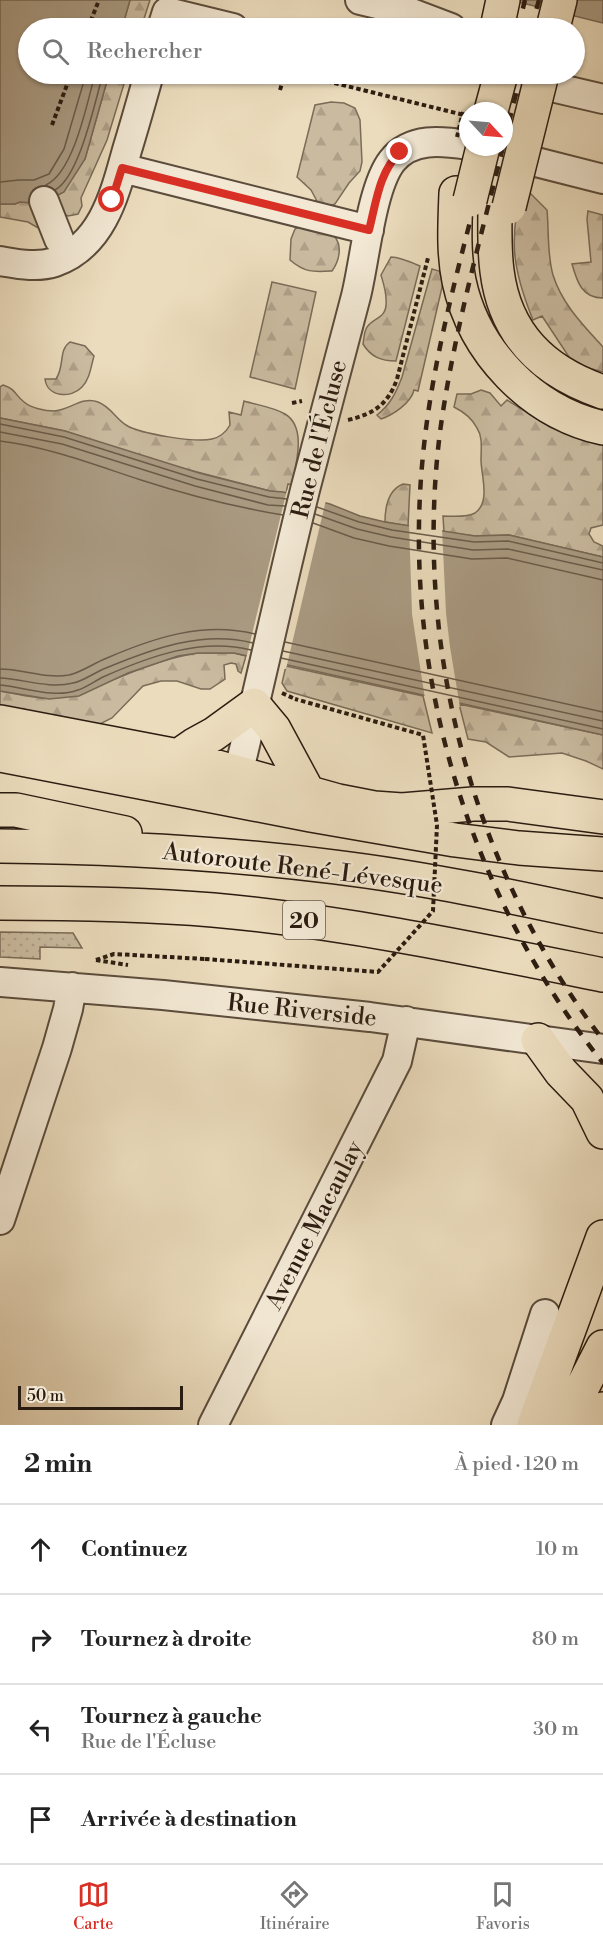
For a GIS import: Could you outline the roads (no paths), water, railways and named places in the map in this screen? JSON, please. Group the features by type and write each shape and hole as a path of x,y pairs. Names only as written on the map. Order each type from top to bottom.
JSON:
{"main road":[{"path":"499,18 504,0"},
{"path":"514,18 519,0"},
{"path":"542,18 546,0"},
{"path":"556,18 560,0"},
{"path":"478,102 483,84"},
{"path":"493,102 497,84"},
{"path":"524,84 457,260 462,293 476,329 494,356 516,382 538,399 567,416 603,428"},
{"path":"477,206 537,84"},
{"path":"470,156 477,206 495,246 497,273 511,317 522,336 551,368 577,383 603,392"},
{"path":"477,206 482,156"},
{"path":"178,756 254,705 274,729 308,792"},
{"path":"0,722 178,756 236,786 486,845 603,854"},
{"path":"0,755 236,786 308,792 374,808 402,810 473,804 508,804 603,817"},
{"path":"0,810 16,810 229,855"},
{"name":"Autoroute René-Lévesque","path":"0,846 122,848 229,855 453,885 603,916"},
{"name":"20","path":"0,903 164,906 325,923 451,944 603,975"},
{"path":"538,1040 561,1072 587,1099 594,1109 603,1132"},
{"path":"534,1425 603,1237"},
{"path":"563,1425 603,1347"},
{"path":"595,1425 603,1409"}],"street":[{"path":"360,0 410,18"},
{"path":"166,14 185,18"},
{"path":"0,261 24,265 53,262 76,250 97,230 105,217 122,168 146,84"},
{"path":"540,84 601,99"},
{"path":"583,84 601,99"},
{"name":"Rue de l'Écluse","path":"236,786 306,488 383,178 400,152 412,146 434,141 459,144"},
{"path":"512,156 603,179"},
{"path":"122,168 369,230"},
{"path":"44,201 59,239"},
{"name":"Rue Riverside","path":"0,982 72,987 406,1021 603,1049"},
{"path":"0,1220 57,1048 72,987"},
{"name":"Avenue Macaulay","path":"213,1425 397,1061 406,1021"},
{"path":"506,1425 519,1395 545,1314"}],"water":[{"path":"0,0 130,0 125,18 18,18 18,84 106,84 85,159 64,192 35,203 0,204"},
{"path":"510,0 603,0 603,23"},
{"path":"0,418 65,431 199,473 330,504 360,516 385,522 475,536 509,535 603,557 603,735 234,653 198,653 178,656 128,673 79,696 49,699 0,691"}],"railway":[{"path":"520,18 525,0"},
{"path":"534,18 539,0"},
{"path":"500,102 505,84"},
{"path":"513,106 518,84"},
{"path":"487,156 450,300 428,416 423,455 419,536 423,617 435,698 454,777 481,853 515,927 556,997 603,1063"},
{"path":"501,156 460,324 440,432 434,513 436,593 445,673 462,752 487,829 518,903 557,974 603,1040"}]}
